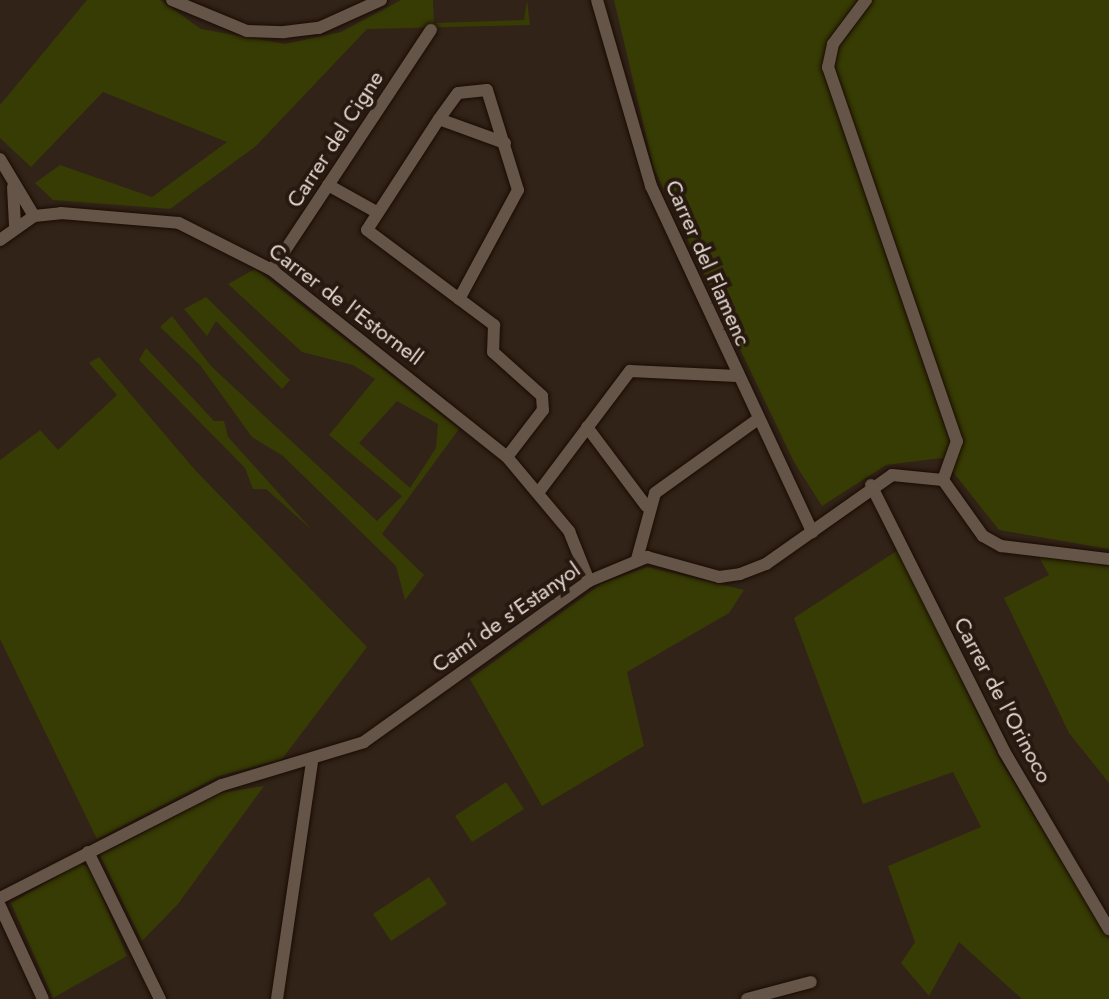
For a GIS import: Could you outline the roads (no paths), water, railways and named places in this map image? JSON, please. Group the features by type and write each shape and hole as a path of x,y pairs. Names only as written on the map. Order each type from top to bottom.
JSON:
{"street":[{"path":"172,0 247,31 284,32 319,28 381,0"},
{"name":"Carrer del Flamenc","path":"597,0 651,186 757,420 812,532"},
{"path":"866,0 833,44 828,67 957,441 943,480"},
{"name":"Carrer del Cigne","path":"272,270 431,30"},
{"path":"459,299 519,197 487,90 454,96 367,230 459,299 494,325 493,352 545,401 507,457"},
{"path":"439,119 505,143"},
{"path":"0,159 13,187 34,216 15,226 0,240"},
{"path":"328,185 378,213"},
{"path":"13,187 15,226"},
{"name":"Carrer de l'Estornell","path":"34,216 179,223 272,270 507,457 569,531 589,581"},
{"path":"538,493 587,427 638,367 737,376"},
{"path":"757,420 646,506 637,559 730,577 766,564 871,485 902,473 943,480 992,542 1109,559"},
{"path":"587,427 646,506"},
{"name":"Carrer de l'Orinoco","path":"871,485 1004,751 1109,929"},
{"name":"Camí de s'Estanyol","path":"0,898 222,785 312,762 364,742 589,581 637,559"},
{"path":"277,999 312,762"},
{"path":"88,852 160,999"},
{"path":"0,906 43,999"},
{"path":"747,999 811,982"}]}
